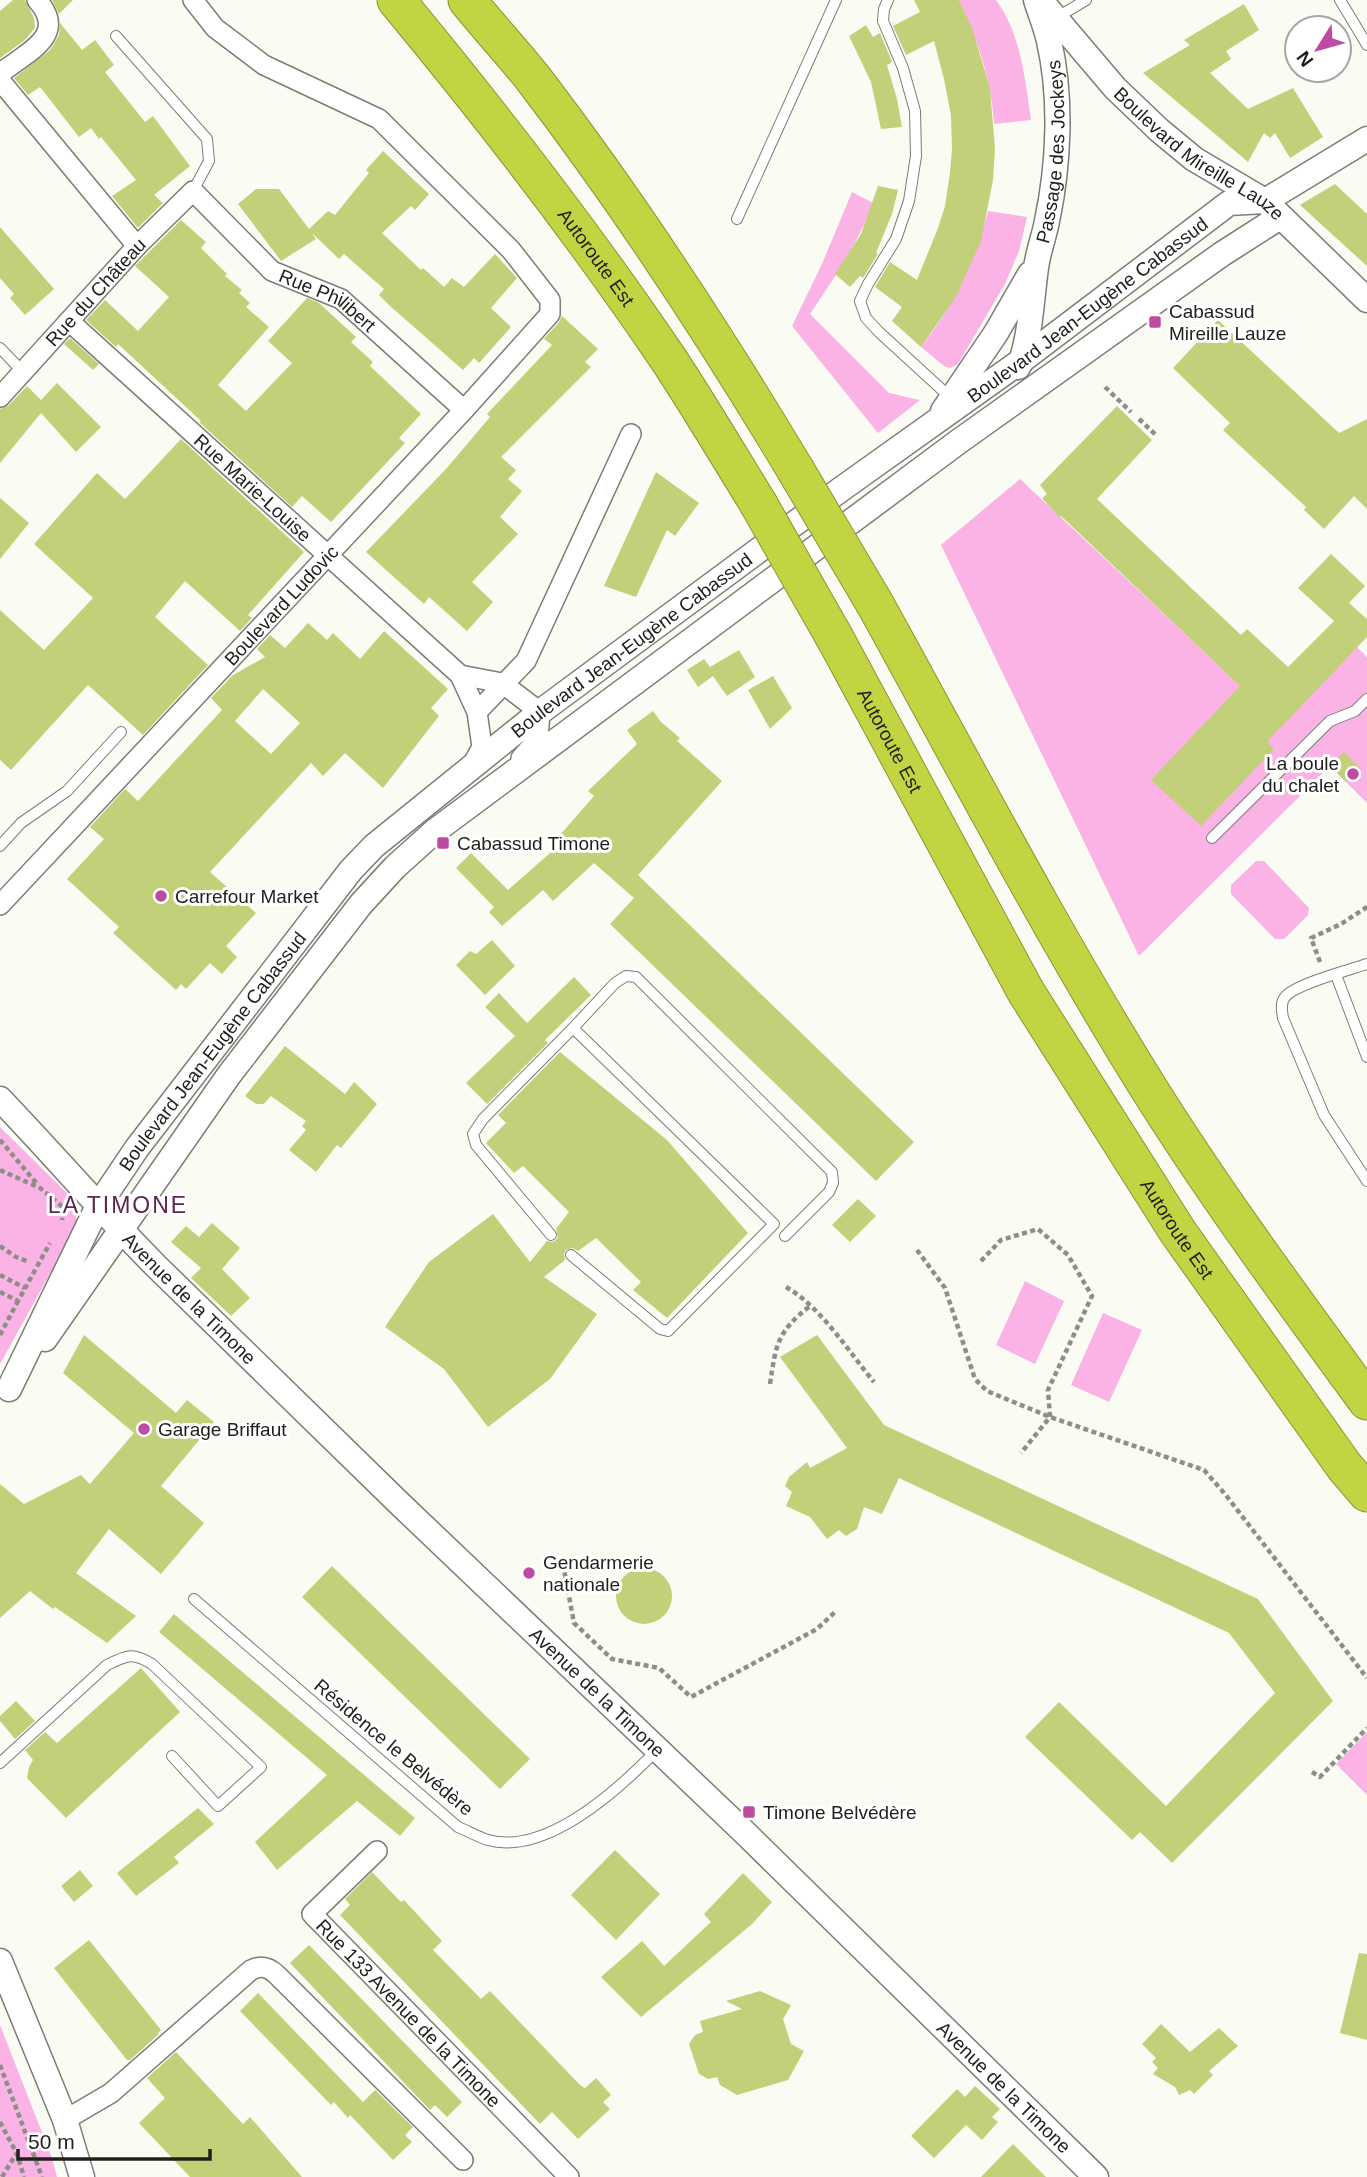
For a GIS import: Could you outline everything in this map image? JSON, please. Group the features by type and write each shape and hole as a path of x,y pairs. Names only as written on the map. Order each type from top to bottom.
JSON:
{"highway":[{"name":"Autoroute Est","path":"396,0 481,102 671,364 758,503 836,640 1026,992 1178,1232 1344,1466 1367,1493"},
{"path":"467,0 530,75 617,192 717,340 875,604 1069,955 1146,1084 1231,1215 1367,1401"}],"street":[{"path":"37,0 48,16 50,28 47,37 2,72 0,78 136,246"},
{"name":"Boulevard Ludovic","path":"0,905 464,410 550,314 550,300 510,250 379,119 264,65 215,28 193,0"},
{"name":"Passage des Jockeys","path":"958,442 1004,390 1021,361 1036,264 1055,172 1057,118 1044,6"},
{"name":"Boulevard Mireille Lauze","path":"1044,6 1115,88 1159,130 1194,159 1272,209 1367,300"},
{"path":"1272,209 1367,139"},
{"name":"Rue du Château","path":"0,397 136,246 193,191"},
{"name":"Rue Philibert","path":"193,191 272,271 341,299 464,410"},
{"name":"Boulevard Jean-Eugène Cabassud","path":"5,1398 97,1206 137,1148 351,870 374,846 540,712 1021,361 1229,203 1272,209"},
{"name":"Boulevard Jean-Eugène Cabassud","path":"5,1398 229,1075 360,904 395,867 435,831 958,442 1222,254 1272,209"},
{"name":"Passage des Jockeys","path":"936,422 996,332 1036,264"},
{"name":"Rue Marie-Louise","path":"69,321 460,675 477,712 482,747 472,765"},
{"name":"Boulevard Jean-Eugène Cabassud","path":"477,712 526,661 631,434"},
{"path":"460,675 502,683 540,712 538,739 492,789"},
{"path":"301,935 324,952"},
{"name":"Avenue de la Timone","path":"0,1099 50,1150 119,1230 1097,2177"},
{"name":"Rue 133 Avenue de la Timone","path":"377,1851 312,1914 569,2177"},
{"path":"0,1961 65,2120 82,2177"},
{"path":"65,2120 111,2093 251,1970 263,1967 277,1975 463,2160"}],"lane":[{"path":"737,219 836,0"},
{"path":"888,0 883,21 903,68 915,111 916,156 909,201 896,239 867,284 860,301 866,318 878,332 951,398"},
{"path":"1044,6 1086,0"},
{"path":"1340,0 1367,45"},
{"path":"116,36 207,139 209,161 193,191"},
{"path":"0,348 23,372"},
{"path":"1212,838 1330,721 1354,711 1367,699"},
{"path":"0,846 21,823 67,791 121,732"},
{"path":"1367,964 1303,985 1285,996 1282,1007 1283,1018 1324,1115 1367,1181"},
{"path":"1335,975 1367,1056"},
{"path":"551,1235 476,1145 474,1134 483,1119 615,983 626,976 636,978 832,1172 833,1184 829,1192 785,1236"},
{"path":"571,1255 660,1329 668,1331 774,1224 573,1028"},
{"name":"Résidence le Belvédère","path":"194,1600 458,1827 489,1840 522,1841 549,1834 580,1816 626,1781 657,1750"},
{"path":"0,1763 107,1665 124,1656 138,1655 152,1664 261,1768 218,1806 172,1756"}],"path":[{"path":"1105,387 1131,412"},
{"path":"1139,419 1157,436"},
{"path":"1320,962 1311,938 1342,924 1367,907"},
{"path":"0,1140 40,1188 64,1208 62,1219 0,1335"},
{"path":"0,1170 40,1188"},
{"path":"982,1261 1001,1240 1038,1229 1068,1255 1092,1296 1048,1390 1049,1417 1021,1453"},
{"path":"0,1246 29,1262"},
{"path":"917,1250 945,1287 975,1379 986,1391 1049,1417 1204,1470 1367,1678"},
{"path":"0,1275 25,1288"},
{"path":"786,1287 797,1293 810,1306 874,1382"},
{"path":"0,1293 18,1301"},
{"path":"770,1384 775,1352 782,1331 810,1306"},
{"path":"563,1564 574,1623 612,1659 659,1668 691,1697 817,1629 835,1612"},
{"path":"1312,1772 1320,1777 1367,1728"},
{"path":"0,2065 42,2177"},
{"path":"0,2123 17,2154 24,2177"},
{"path":"2,2177 17,2154"}],"shaded area":[{"path":"959,0 996,0 1004,13 1021,57 1031,120 994,124 982,60"},
{"path":"852,192 873,203 853,247 810,314 889,393 920,400 878,433 792,326"},
{"path":"988,211 1027,217 1019,251 1005,284 958,364 950,368 921,347 944,315 962,282"},
{"path":"1020,479 1282,725 1357,647 1367,657 1367,803 1330,766 1139,956 941,545"},
{"path":"1256,861 1264,861 1309,908 1308,915 1284,939 1275,939 1231,894 1231,885"},
{"path":"0,1127 68,1194 78,1223 0,1364"},
{"path":"1025,1281 1064,1301 1035,1364 996,1345"},
{"path":"1103,1313 1142,1330 1109,1402 1071,1385"},
{"path":"1367,1732 1367,1795 1336,1764"},
{"path":"0,2025 52,2158 57,2177 0,2177"}],"building":[{"path":"13,0 25,0 34,18 35,28 25,40 0,58 0,11"},
{"path":"52,0 73,0 59,14"},
{"path":"914,0 959,0 972,28 990,88 995,149 993,180 981,241 956,297 921,347 892,321 902,307 875,287 890,262 917,280 945,206 950,172 951,116 934,41 906,55 893,26 920,12"},
{"path":"1244,4 1259,30 1226,51 1231,59 1210,73 1248,109 1293,88 1323,137 1290,158 1275,133 1270,138 1264,133 1248,162 1143,73 1190,45 1184,40"},
{"path":"60,23 82,50 95,40 114,65 105,72 145,122 153,116 190,166 154,195 163,203 138,228 112,196 136,180 101,137 99,139 91,128 79,137 40,87 28,95 14,78 50,50 59,35"},
{"path":"866,25 873,37 880,33 892,62 887,65 902,127 881,129 871,82 849,36"},
{"path":"383,151 429,194 415,210 411,206 382,233 421,270 423,268 444,287 452,278 464,287 495,254 517,278 491,308 511,327 479,363 474,358 463,370 390,306 379,295 384,289 344,254 339,259 312,233 316,239 281,261 238,204 256,189 279,189 309,229 328,211 335,215 369,173 366,170"},
{"path":"1335,184 1367,214 1367,266 1300,205"},
{"path":"878,186 898,190 892,214 876,253 878,254 863,278 860,276 850,287 835,274 861,234"},
{"path":"181,220 206,242 201,248 227,274 225,276 242,290 239,293 250,303 246,307 269,327 218,385 246,411 292,363 268,341 307,298 319,303 356,337 351,342 373,362 370,366 421,414 399,438 405,443 331,522 302,496 292,507 118,344 116,347 86,320 105,300 138,331 169,297 135,266"},
{"path":"0,227 54,289 25,315 10,298 14,294 0,278"},
{"path":"562,316 598,349 585,362 591,367 501,457 516,470 508,479 522,491 500,517 518,534 472,582 493,602 467,631 429,597 424,604 366,552 446,469 490,417 487,414 552,345 544,339"},
{"path":"1218,320 1339,433 1367,419 1367,509 1354,496 1324,529 1304,510 1306,507 1223,430 1230,423 1173,368"},
{"path":"70,338 99,364 93,370 64,344"},
{"path":"57,383 101,427 76,452 41,413 0,463 0,409 9,405 27,386 41,400"},
{"path":"1117,406 1152,440 1097,499 1241,635 1247,629 1288,667 1334,621 1298,588 1331,554 1365,586 1349,603 1367,619 1367,637 1267,742 1274,749 1201,826 1151,780 1240,686 1042,498 1047,494 1040,485"},
{"path":"181,439 304,552 248,615 252,618 240,631 185,581 155,617 208,665 143,735 88,685 11,770 0,760 0,610 44,650 93,598 34,544 97,473 125,499"},
{"path":"656,472 699,503 675,536 667,530 636,597 604,586"},
{"path":"0,498 29,523 0,559"},
{"path":"308,623 327,640 333,633 360,659 384,631 448,689 431,708 439,716 383,788 345,753 323,776 311,763 210,872 256,913 226,946 237,957 222,974 210,963 186,989 181,984 176,990 113,933 119,927 67,879 104,839 90,827 125,789 138,801 222,710 211,698 233,675 265,657 257,649 270,635 285,648","holes":["263,689 300,723 271,754 235,721"]},
{"path":"739,650 755,677 727,696 713,676 698,687 687,670 704,659 710,667"},
{"path":"773,676 792,708 770,729 748,690"},
{"path":"653,711 661,722 680,738 677,741 722,781 638,875 914,1142 876,1181 610,924 634,898 594,863 553,901 543,890 502,926 489,912 494,907 456,868 471,853 508,890 566,839 560,835 594,796 588,791 637,744 627,730"},
{"path":"1344,752 1360,768 1346,782 1330,766"},
{"path":"492,940 515,966 485,995 456,965 470,951 476,954"},
{"path":"574,977 591,995 545,1040 548,1043 487,1104 466,1083 515,1036 485,1007 499,993 527,1023"},
{"path":"285,1046 345,1094 354,1082 377,1104 341,1148 337,1145 316,1172 289,1150 306,1130 302,1126 306,1121 271,1096 264,1104 256,1104 245,1096"},
{"path":"560,1052 667,1140 748,1233 667,1318 633,1290 641,1282 596,1238 578,1251 572,1248 566,1250 565,1260 544,1277 597,1314 550,1379 488,1427 444,1369 385,1327 429,1262 493,1214 530,1262 547,1241 553,1242 558,1238 556,1229 569,1212 523,1166 514,1173 486,1143 506,1123 498,1115"},
{"path":"858,1199 876,1216 850,1242 832,1225"},
{"path":"212,1223 240,1248 222,1269 250,1298 231,1316 191,1278 201,1268 171,1242 186,1226 199,1237"},
{"path":"84,1335 176,1413 187,1400 214,1422 161,1486 204,1523 161,1574 109,1529 76,1573 136,1616 107,1643 30,1591 0,1618 0,1484 24,1504 81,1475 90,1484 134,1433 63,1373"},
{"path":"817,1335 884,1425 1258,1599 1333,1701 1172,1863 1140,1832 1132,1840 1025,1737 1059,1702 1166,1806 1275,1693 1229,1633 899,1478 882,1514 864,1507 857,1529 846,1536 839,1530 827,1539 810,1517 786,1506 792,1492 785,1486 789,1477 807,1462 810,1468 847,1448 780,1357"},
{"path":"332,1566 530,1759 500,1789 302,1597"},
{"path":"644,1568 659,1573 667,1581 672,1596 667,1611 659,1619 644,1624 629,1619 621,1611 616,1596 621,1581 629,1573"},
{"path":"174,1614 415,1818 400,1836 357,1801 277,1870 255,1842 327,1775 159,1632"},
{"path":"141,1668 180,1712 66,1818 27,1778 33,1760 25,1750 45,1732 57,1743"},
{"path":"16,1701 35,1721 15,1739 0,1721 0,1716"},
{"path":"198,1808 214,1824 174,1857 179,1863 136,1896 117,1873"},
{"path":"615,1850 660,1894 616,1940 571,1895"},
{"path":"80,1870 93,1886 74,1902 61,1886"},
{"path":"372,1872 401,1902 404,1900 442,1941 433,1950 481,1999 490,1991 580,2085 585,2088 596,2078 611,2095 603,2102 610,2109 578,2139 552,2112 540,2124 340,1915 350,1905 345,1899"},
{"path":"743,1873 772,1902 752,1924 641,2017 601,1977 642,1941 664,1966 711,1922 704,1914"},
{"path":"89,1940 161,2030 130,2060 127,2060 54,1968"},
{"path":"309,1945 462,2102 447,2117 435,2105 430,2110 290,1963"},
{"path":"1359,1953 1367,1954 1367,2040 1340,2033"},
{"path":"760,1991 791,2005 783,2019 791,2044 804,2051 788,2080 737,2095 720,2085 717,2077 708,2079 699,2074 689,2044 695,2035 703,2032 700,2021 742,2009 726,2001"},
{"path":"258,1993 363,2102 375,2090 413,2127 405,2135 412,2142 393,2160 350,2115 348,2118 334,2102 331,2105 240,2011"},
{"path":"1161,2024 1190,2052 1219,2028 1238,2046 1209,2071 1213,2075 1194,2094 1190,2090 1179,2095 1175,2087 1153,2074 1158,2068 1152,2062 1156,2058 1142,2044"},
{"path":"176,2052 243,2124 250,2117 302,2177 190,2177 139,2123 165,2098 147,2078"},
{"path":"975,2086 1000,2109 992,2117 998,2122 982,2140 966,2125 934,2158 911,2136 957,2089 965,2097"},
{"path":"1013,2144 1046,2177 981,2177"}],"place":[{"name":"Cabassud Mireille Lauze","path":"1155,322"},
{"name":"La boule du chalet","path":"1353,774"},
{"name":"Cabassud Timone","path":"443,843"},
{"name":"Carrefour Market","path":"161,896"},
{"name":"Garage Briffaut","path":"144,1429"},
{"name":"Gendarmerie nationale","path":"529,1573"},
{"name":"Timone Belvédère","path":"749,1812"}],"district":[{"name":"LA TIMONE","path":"118,1205"}]}
